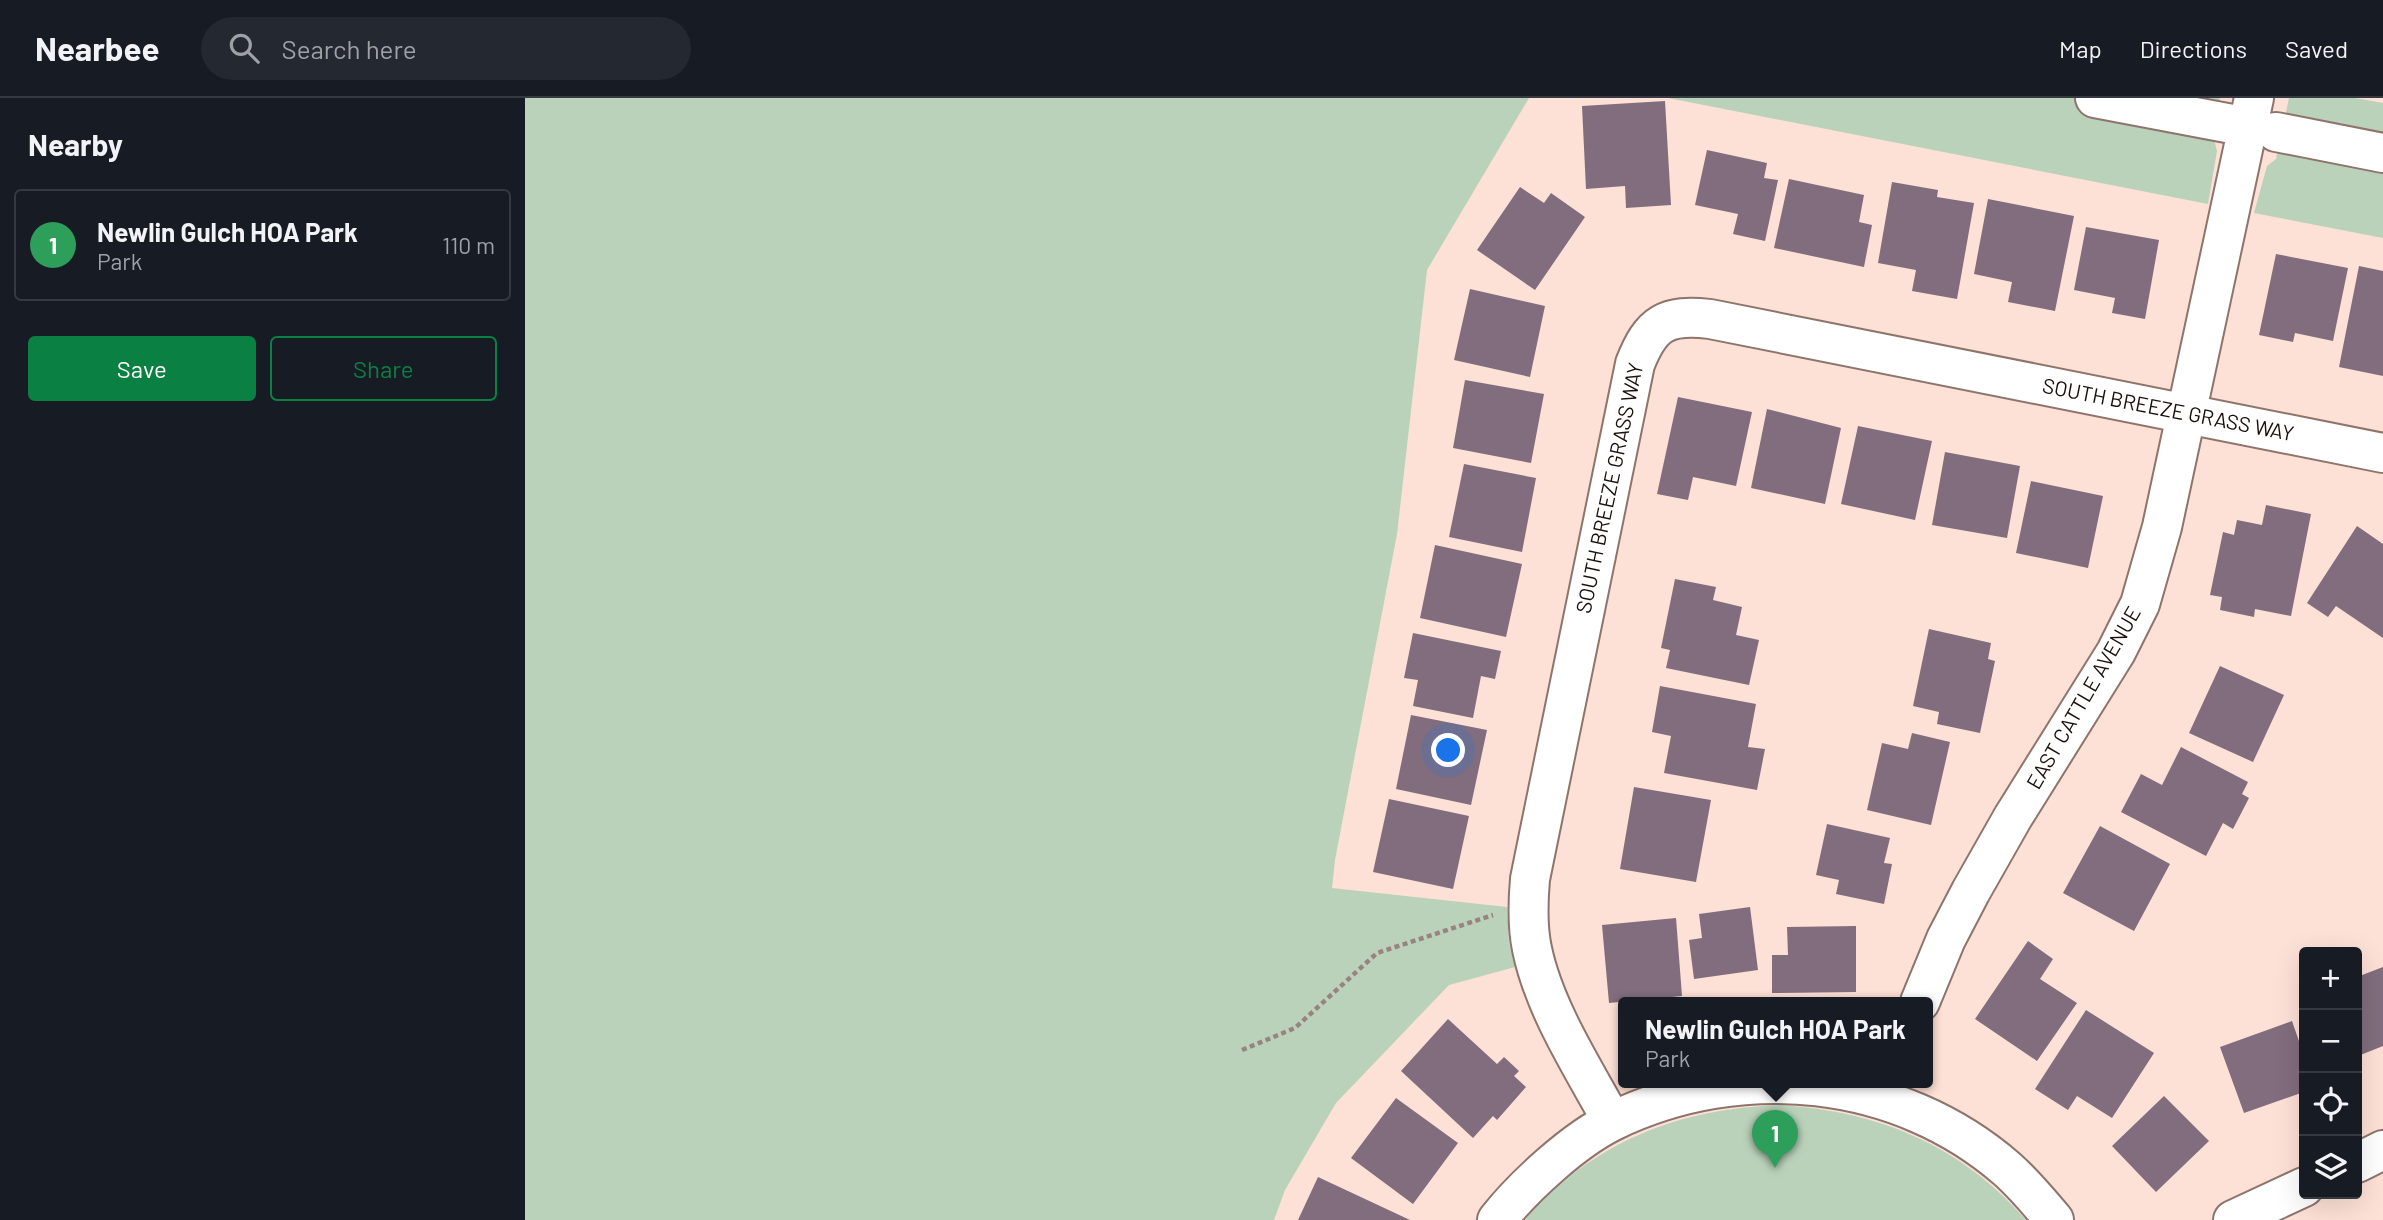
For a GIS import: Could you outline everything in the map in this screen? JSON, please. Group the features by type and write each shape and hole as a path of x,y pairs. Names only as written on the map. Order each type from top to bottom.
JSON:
{"street":[{"path":"2095,98 2259,119 2383,153"},
{"name":"EAST CATTLE AVENUE","path":"1922,997 1946,939 1991,854 2130,628 2140,604 2155,557 2186,414 2259,119"},
{"name":"SOUTH BREEZE GRASS WAY","path":"1612,1121 1545,990 1531,948 1528,904 1530,879 1635,364 1647,337 1648,314 1669,320 1710,319 2383,453"},
{"path":"1497,1220 1512,1201 1551,1165 1612,1121 1680,1096 1729,1088"},
{"path":"1840,1088 1888,1091 1991,1157 2022,1184 2053,1220"},
{"path":"2362,1160 2383,1150"},
{"path":"2233,1220 2299,1189"}],"path":[{"path":"1242,1050 1295,1028 1377,953 1493,915"}],"green space":[{"path":"525,98 1529,98 1427,270 1397,534 1335,860 1332,888 1507,907 1509,943 1515,967 1449,985 1336,1103 1285,1190 1274,1220 525,1220"},
{"path":"1668,98 2220,98 2212,131 2217,151 2208,204"},
{"path":"2289,98 2355,98 2383,103 2383,238 2254,213 2267,166 2276,159"},
{"path":"1780,1105 1851,1115 1884,1124 1915,1137 1974,1171 2026,1220 1525,1220 1579,1169 1640,1134 1672,1122 1707,1114"}],"building":[{"path":"1665,101 1671,205 1626,208 1625,186 1586,189 1582,106"},
{"path":"1707,150 1767,163 1764,178 1778,180 1765,241 1733,234 1738,214 1695,205"},
{"path":"1789,179 1864,195 1859,222 1872,225 1864,267 1774,248"},
{"path":"1892,182 1938,190 1937,197 1974,203 1957,299 1912,291 1916,270 1878,263"},
{"path":"1520,187 1544,203 1551,193 1585,217 1535,290 1477,250"},
{"path":"1988,199 2074,216 2055,311 2008,302 2012,282 1974,274"},
{"path":"2086,227 2159,240 2145,319 2112,313 2115,298 2074,290"},
{"path":"2276,254 2348,268 2333,341 2295,333 2293,342 2259,335"},
{"path":"2359,266 2383,271 2383,376 2339,367"},
{"path":"1470,289 1545,306 1530,377 1454,360"},
{"path":"1465,380 1544,394 1531,463 1453,448"},
{"path":"1678,397 1752,412 1736,486 1693,477 1688,500 1657,494"},
{"path":"1767,409 1841,428 1825,504 1751,488"},
{"path":"1858,426 1932,441 1915,520 1841,504"},
{"path":"1945,452 2020,466 2007,538 1932,525"},
{"path":"1464,464 1536,478 1522,552 1449,537"},
{"path":"2031,481 2103,496 2088,568 2016,553"},
{"path":"2266,505 2311,514 2291,616 2255,609 2254,617 2220,610 2222,597 2210,595 2223,532 2234,535 2237,520 2262,525"},
{"path":"2357,526 2383,544 2383,638 2336,606 2328,617 2307,603"},
{"path":"1435,545 1522,564 1506,637 1420,618"},
{"path":"1675,579 1716,587 1713,600 1742,607 1736,635 1759,640 1749,685 1666,668 1670,650 1661,648"},
{"path":"1929,629 1991,643 1988,659 1995,661 1980,733 1937,724 1939,712 1913,706"},
{"path":"1413,633 1501,651 1495,679 1481,676 1473,718 1413,706 1418,680 1404,678"},
{"path":"2220,666 2284,695 2253,762 2189,733"},
{"path":"1660,686 1756,704 1748,747 1765,749 1757,790 1664,773 1671,736 1652,732"},
{"path":"1411,715 1487,730 1471,805 1396,789"},
{"path":"1912,733 1950,742 1931,825 1867,810 1882,743 1908,749"},
{"path":"2181,747 2248,782 2242,794 2249,798 2233,829 2223,823 2206,856 2121,812 2141,774 2162,785"},
{"path":"1634,787 1711,800 1696,882 1620,869"},
{"path":"1389,799 1469,816 1453,889 1373,872"},
{"path":"1827,824 1890,838 1884,863 1892,864 1884,904 1836,894 1839,880 1816,875"},
{"path":"2100,826 2170,864 2134,931 2063,893"},
{"path":"1750,907 1758,970 1694,979 1689,940 1702,938 1699,914"},
{"path":"1676,918 1682,996 1618,997 1618,1002 1609,1003 1602,925"},
{"path":"1856,926 1856,992 1772,993 1772,955 1788,955 1787,927"},
{"path":"2028,941 2053,959 2040,979 2077,1003 2037,1061 1975,1019"},
{"path":"2383,967 2383,1046 2362,1054 2362,1010 2362,975"},
{"path":"2086,1010 2154,1053 2112,1118 2077,1096 2068,1110 2035,1089"},
{"path":"1448,1019 1497,1064 1504,1057 1519,1071 1514,1076 1526,1087 1497,1120 1493,1116 1473,1138 1401,1071"},
{"path":"2292,1021 2299,1041 2299,1094 2244,1113 2220,1047"},
{"path":"2164,1096 2209,1141 2156,1192 2112,1146"},
{"path":"1396,1098 1458,1143 1413,1204 1351,1158"},
{"path":"1318,1177 1410,1220 1298,1220"}],"place":[{"name":"Newlin Gulch HOA Park","path":"1775,1168"}]}
